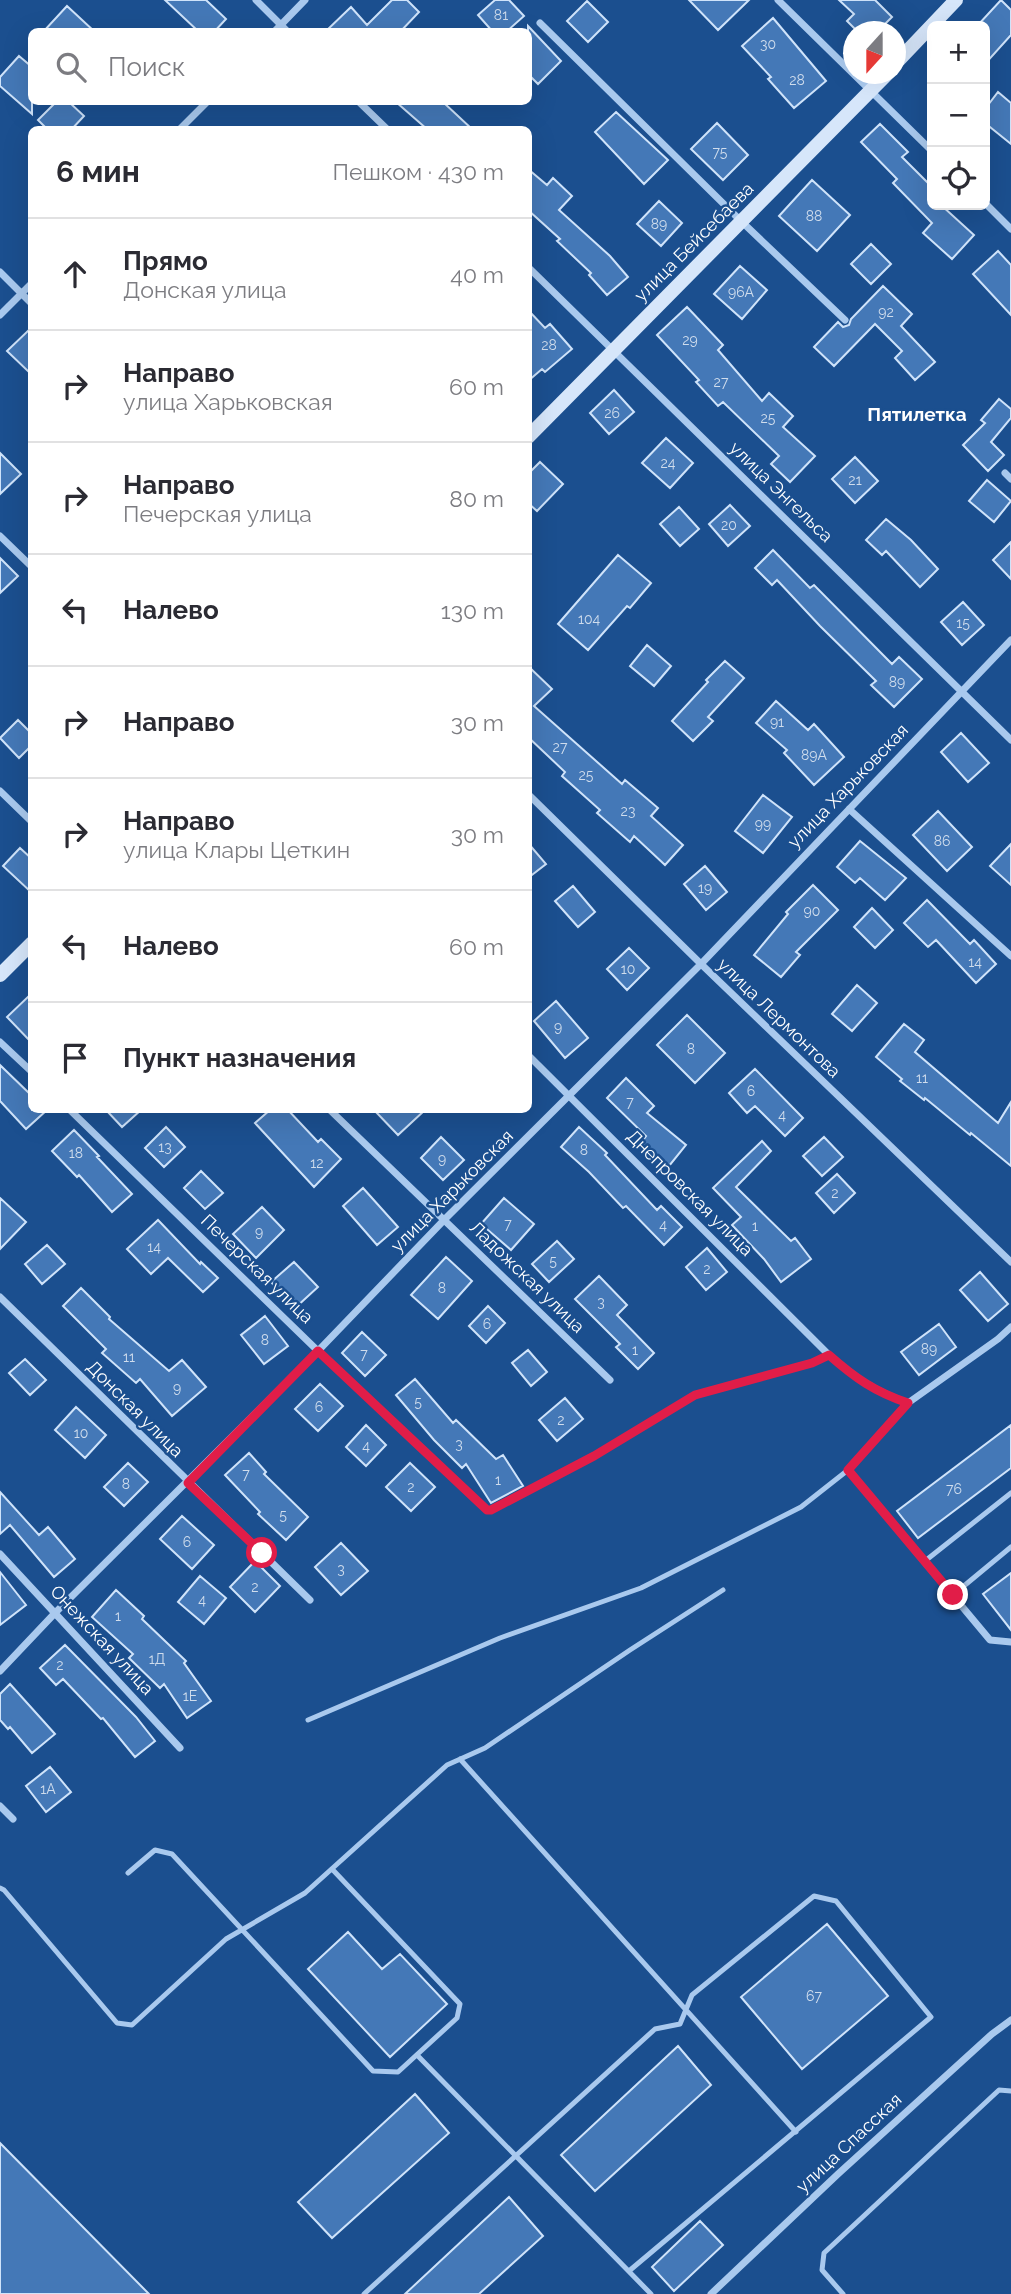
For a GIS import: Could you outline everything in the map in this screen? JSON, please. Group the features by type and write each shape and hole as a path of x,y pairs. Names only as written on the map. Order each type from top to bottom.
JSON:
{"street":[{"path":"256,0 284,28"},
{"path":"278,28 305,0"},
{"path":"778,0 927,147"},
{"path":"906,52 956,0"},
{"path":"540,23 845,320"},
{"name":"улица Бейсебаева","path":"532,433 877,84"},
{"path":"184,126 203,105"},
{"path":"362,105 384,126"},
{"path":"990,208 1011,229"},
{"name":"улица Энгельса","path":"532,271 1011,740"},
{"path":"0,272 28,300"},
{"path":"0,315 28,287"},
{"path":"1004,473 1011,480"},
{"path":"0,536 28,563"},
{"name":"улица Харьковская","path":"0,1671 318,1351 445,1219 701,964 1011,640"},
{"path":"0,791 28,818"},
{"name":"улица Лермонтова","path":"532,798 1011,1262"},
{"path":"849,809 1011,956"},
{"path":"0,975 28,947"},
{"path":"0,1042 28,1068"},
{"name":"Днепровская улица","path":"532,1059 829,1355 865,1385 908,1403"},
{"name":"Печерская улица","path":"73,1113 483,1508 491,1510 594,1456 695,1395 812,1363 829,1355"},
{"name":"Ладожская улица","path":"333,1113 610,1380"},
{"name":"Донская улица","path":"0,1297 310,1600"},
{"path":"1011,1327 908,1403 848,1470 990,1640 1011,1642"},
{"name":"Онежская улица","path":"0,1555 180,1748"},
{"path":"0,1806 13,1819"},
{"name":"улица Спасская","path":"711,2294 848,2164 1011,2020"}],"lane":[{"path":"308,1720 500,1638 641,1588 801,1507 848,1470"},
{"path":"925,1561 1011,1493"},
{"path":"953,1595 1011,1547"},
{"path":"0,1888 4,1889 117,2023 132,2025 226,1939 305,1893 447,1765 485,1748 723,1590"},
{"path":"460,1759 796,2132"},
{"path":"128,1873 155,1850 172,1854 373,2071 398,2073 457,2018 460,2004 332,1869"},
{"path":"364,2294 655,2029 680,2024 692,1995 814,1896 836,1901 931,2017 628,2271"},
{"path":"417,2055 651,2294"},
{"path":"843,2294 822,2270 824,2253 999,2090 1011,2091"}],"building":[{"path":"165,0 206,0 226,19 218,28 195,28"},
{"path":"392,0 407,0 419,12 404,28 329,28 351,7 367,25"},
{"path":"495,0 509,0 524,16 510,28 489,28 478,15"},
{"path":"689,0 749,0 718,30"},
{"path":"839,0 875,0 892,17 888,21 847,21 854,14"},
{"path":"1001,0 1011,10 1011,35 990,58 990,21 982,21"},
{"path":"587,1 608,22 588,42 567,21"},
{"path":"67,6 91,28 47,28"},
{"path":"773,18 826,81 794,108 768,79 771,77 742,46"},
{"path":"532,30 561,61 538,84 532,78"},
{"path":"19,56 28,64 28,105 32,105 32,114 0,86 0,77"},
{"path":"998,92 1011,103 1011,144 990,127 990,102"},
{"path":"53,105 72,105 84,116 75,126 44,126 38,120"},
{"path":"399,105 446,105 469,126 423,126"},
{"path":"616,112 668,160 644,184 595,132"},
{"path":"717,123 748,155 723,180 691,149"},
{"path":"880,124 908,152 902,157 927,182 927,210 946,210 974,235 952,259 923,233 932,223 893,183 897,179 861,142"},
{"path":"532,172 547,185 553,178 572,196 559,210 610,256 628,277 607,295 589,275 591,273 557,241 560,239 532,214"},
{"path":"812,180 850,215 817,251 779,216"},
{"path":"659,201 682,223 661,246 637,224"},
{"path":"871,244 891,264 871,284 851,264"},
{"path":"998,251 1011,265 1011,315 973,274"},
{"path":"740,266 767,290 742,319 714,294"},
{"path":"883,286 912,314 901,326 935,362 915,380 895,358 902,351 875,324 834,366 814,347 838,322 843,327 849,325 851,319"},
{"path":"687,307 723,345 718,350 762,401 769,393 793,416 783,427 815,456 790,482 771,464 779,456 723,402 718,406 696,382 699,380 657,335"},
{"path":"532,314 545,328 550,324 572,349 545,372 542,369 532,378"},
{"path":"28,331 28,371 7,351"},
{"path":"614,390 634,412 609,434 590,413"},
{"path":"999,399 1011,409 1011,418 991,442 1004,455 988,471 963,445 985,423 981,420"},
{"path":"666,438 693,463 670,488 642,463"},
{"path":"0,453 21,474 0,494"},
{"path":"855,457 878,481 855,503 832,479"},
{"path":"540,462 563,484 537,511 532,507 532,470"},
{"path":"987,480 1011,501 994,522 969,501"},
{"path":"730,505 750,526 728,546 709,524"},
{"path":"679,507 699,529 680,546 660,524"},
{"path":"886,519 911,540 938,569 920,587 886,551 882,555 866,540"},
{"path":"1011,542 1011,579 993,560"},
{"path":"773,550 810,588 814,585 892,664 899,657 922,679 894,707 871,685 876,681 777,580 772,585 755,568"},
{"path":"618,555 651,583 588,650 558,624"},
{"path":"0,558 18,576 0,593"},
{"path":"963,602 984,625 962,645 941,622"},
{"path":"647,645 671,666 654,686 630,666"},
{"path":"725,661 744,678 708,717 713,721 693,741 672,721"},
{"path":"532,670 552,689 534,706 622,784 625,780 658,808 651,816 683,845 665,865 634,836 630,842 597,813 600,810 562,776 565,772 532,741"},
{"path":"776,701 808,730 814,724 844,757 814,785 784,753 787,750 756,723"},
{"path":"18,720 28,730 28,749 19,758 0,738"},
{"path":"961,733 989,763 968,782 941,752"},
{"path":"763,795 792,817 763,853 735,831"},
{"path":"938,811 972,847 947,871 913,835"},
{"path":"860,841 906,878 885,900 860,878 855,883 837,867"},
{"path":"1011,844 1011,885 990,866"},
{"path":"20,848 28,855 28,889 3,866"},
{"path":"532,848 546,864 532,875"},
{"path":"705,866 727,892 706,910 684,884"},
{"path":"813,885 838,910 796,952 800,955 781,977 754,955 788,914 786,912"},
{"path":"573,886 595,912 578,927 555,901"},
{"path":"927,900 970,944 974,940 996,964 976,983 936,940 928,947 904,923"},
{"path":"872,908 893,930 875,948 854,927"},
{"path":"629,948 649,968 627,990 607,969"},
{"path":"857,985 877,1003 852,1031 832,1014"},
{"path":"28,997 28,1039 7,1017"},
{"path":"556,1001 588,1038 565,1058 534,1021"},
{"path":"687,1015 725,1053 695,1083 657,1045"},
{"path":"904,1024 924,1040 915,1052 998,1123 1011,1102 1011,1166 900,1081 902,1079 876,1057"},
{"path":"0,1065 28,1092 28,1113 44,1113 26,1129 0,1101"},
{"path":"755,1069 803,1118 785,1136 755,1106 747,1113 729,1093"},
{"path":"626,1078 654,1106 647,1113 686,1145 669,1166 641,1143 646,1136 607,1098"},
{"path":"109,1113 138,1113 122,1127"},
{"path":"267,1113 291,1113 318,1142 321,1139 341,1159 314,1187 255,1123"},
{"path":"377,1113 422,1113 398,1135"},
{"path":"166,1127 185,1147 164,1167 145,1148"},
{"path":"579,1127 607,1153 605,1155 657,1210 661,1206 682,1227 664,1245 561,1147"},
{"path":"74,1130 132,1194 112,1212 79,1175 77,1177 52,1151"},
{"path":"441,1137 464,1160 443,1180 421,1158"},
{"path":"824,1137 843,1157 822,1176 803,1156"},
{"path":"762,1141 771,1151 736,1187 791,1241 795,1238 811,1259 781,1282 764,1259 732,1225 741,1217 713,1188"},
{"path":"201,1171 223,1193 205,1209 184,1188"},
{"path":"837,1174 855,1193 834,1213 816,1193"},
{"path":"363,1188 398,1227 377,1245 343,1206"},
{"path":"0,1198 26,1222 0,1249"},
{"path":"504,1198 534,1224 511,1250 481,1224"},
{"path":"262,1207 284,1230 256,1258 233,1234"},
{"path":"158,1220 200,1264 201,1262 218,1278 203,1292 168,1258 151,1274 127,1249"},
{"path":"557,1241 574,1259 549,1282 532,1264"},
{"path":"47,1245 65,1264 42,1284 25,1264"},
{"path":"707,1248 727,1272 706,1290 686,1267"},
{"path":"446,1257 472,1281 438,1319 411,1295"},
{"path":"294,1262 318,1287 295,1308 271,1282"},
{"path":"980,1272 1008,1304 988,1321 960,1290"},
{"path":"599,1276 627,1305 617,1315 654,1353 638,1369 616,1347 620,1344 575,1299"},
{"path":"81,1288 109,1319 169,1371 182,1360 206,1387 172,1416 140,1379 136,1383 102,1353 106,1349 63,1306"},
{"path":"488,1306 505,1323 486,1343 469,1326"},
{"path":"265,1316 288,1346 264,1364 241,1335"},
{"path":"939,1324 956,1347 919,1375 901,1352"},
{"path":"362,1332 386,1355 365,1376 342,1353"},
{"path":"528,1350 547,1372 531,1386 512,1363"},
{"path":"25,1359 46,1380 30,1395 9,1373"},
{"path":"415,1379 453,1423 456,1420 496,1459 503,1455 523,1486 491,1503 466,1464 462,1468 396,1395"},
{"path":"320,1384 343,1406 318,1431 295,1409"},
{"path":"565,1398 583,1419 557,1441 539,1420"},
{"path":"76,1407 106,1435 85,1458 55,1430"},
{"path":"366,1425 386,1445 366,1466 346,1447"},
{"path":"1011,1425 1011,1468 918,1538 897,1511"},
{"path":"249,1453 266,1472 264,1474 308,1517 286,1540 258,1514 260,1512 225,1475"},
{"path":"128,1463 148,1482 124,1506 104,1487"},
{"path":"410,1463 435,1487 411,1511 386,1487"},
{"path":"0,1492 39,1535 48,1527 75,1559 54,1577 10,1525 0,1534"},
{"path":"182,1516 214,1545 192,1569 160,1539"},
{"path":"341,1543 368,1571 341,1595 315,1567"},
{"path":"255,1561 280,1586 255,1612 230,1587"},
{"path":"0,1572 26,1605 0,1625"},
{"path":"1011,1573 1011,1630 983,1594"},
{"path":"200,1576 226,1598 204,1624 178,1602"},
{"path":"116,1590 186,1661 184,1663 211,1701 187,1718 164,1684 160,1688 129,1658 133,1654 92,1617"},
{"path":"65,1645 136,1717 155,1741 135,1757 103,1718 101,1719 63,1679 56,1685 40,1668"},
{"path":"10,1684 55,1734 32,1753 10,1727 8,1729 0,1720 0,1694"},
{"path":"50,1767 71,1792 46,1812 26,1786"},
{"path":"827,1924 888,1996 802,2069 741,1997"},
{"path":"348,1932 382,1969 400,1954 447,2004 390,2057 308,1969"},
{"path":"678,2046 711,2085 595,2191 561,2155"},
{"path":"415,2094 449,2133 332,2238 298,2202"},
{"path":"0,2143 149,2294 0,2294"},
{"path":"509,2197 543,2236 479,2294 405,2294"},
{"path":"700,2221 723,2245 674,2291 652,2267"}],"district":[{"name":"Пятилетка","path":"917,414"}],"route":[{"path":"262,1553 188,1483 318,1351 487,1510 594,1456 695,1395 812,1363 829,1355 865,1385 908,1403 848,1470 953,1595"}]}
